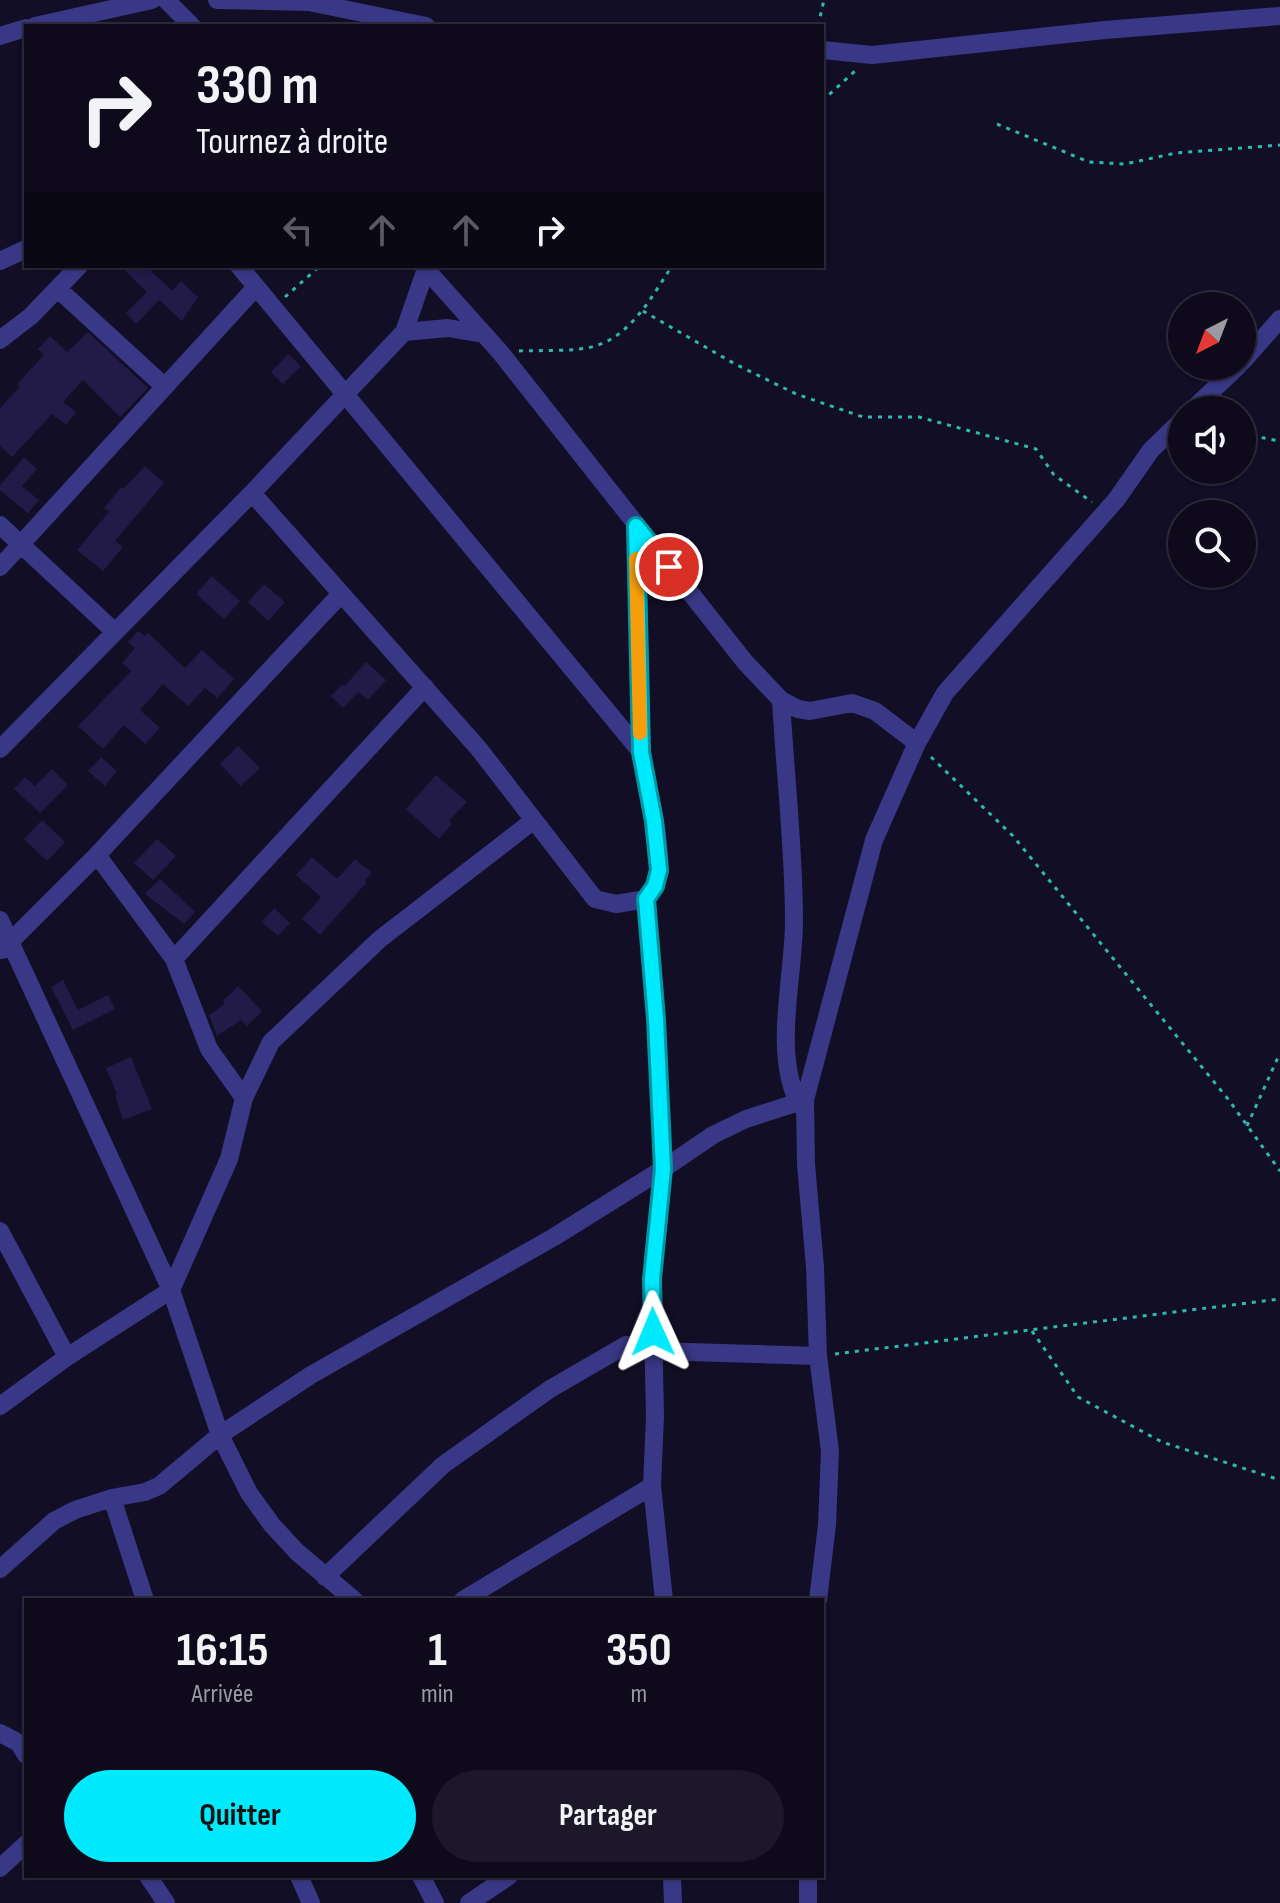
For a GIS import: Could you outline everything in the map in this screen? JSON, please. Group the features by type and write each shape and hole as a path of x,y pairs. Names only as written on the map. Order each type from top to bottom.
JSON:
{"street":[{"path":"44,24 152,0"},
{"path":"166,0 190,24"},
{"path":"217,0 309,2 416,24"},
{"path":"824,50 872,55 1105,30 1280,16"},
{"path":"0,36 24,29"},
{"path":"0,261 24,250"},
{"path":"0,340 31,316 77,268"},
{"path":"241,268 641,752"},
{"path":"0,749 252,493 404,332 424,268"},
{"path":"424,268 500,352 745,662 781,700 810,711 852,703 875,711 917,743"},
{"path":"0,567 256,287"},
{"path":"58,289 165,387"},
{"path":"1256,346 1280,319"},
{"path":"404,332 448,328 483,334"},
{"path":"1207,396 1223,380"},
{"path":"818,1598 827,1525 830,1451 818,1356 815,1267 802,1101 874,840 917,743 945,693 1105,511 1151,450 1168,434"},
{"path":"252,493 479,749 595,899 616,904 646,899"},
{"path":"0,525 115,632"},
{"path":"636,526 641,752 654,821 659,870 655,886 646,899 656,1019 663,1169 652,1279 652,1486 664,1598"},
{"path":"5,947 97,855 340,595"},
{"path":"174,959 425,687"},
{"path":"781,700 794,921 786,1061 791,1087 802,1101"},
{"path":"0,1406 67,1357 171,1290 229,1159 244,1098 271,1042 380,939 534,820"},
{"path":"97,855 174,959 209,1049 244,1098"},
{"path":"0,920 5,947 171,1290 220,1435 249,1493 272,1525 325,1577 351,1598"},
{"path":"0,1569 54,1521 75,1510 159,1486 220,1435 311,1375 554,1237 713,1135 746,1119 802,1101"},
{"path":"0,1231 5,1253 67,1357"},
{"path":"325,1577 443,1465 550,1389 626,1345 654,1351 818,1356"},
{"path":"466,1598 652,1486"},
{"path":"112,1498 144,1598"},
{"path":"0,1733 24,1744"},
{"path":"0,1868 24,1846"},
{"path":"149,1878 166,1903"},
{"path":"300,1878 311,1903"},
{"path":"422,1878 435,1903"},
{"path":"469,1903 506,1878"},
{"path":"672,1878 673,1903"},
{"path":"808,1878 808,1903"}],"path":[{"path":"818,24 824,0"},
{"path":"824,99 872,55"},
{"path":"997,124 1089,162 1125,164 1176,153 1280,145"},
{"path":"274,308 318,268"},
{"path":"500,352 595,347 623,331 643,311 671,268"},
{"path":"643,311 735,364 796,394 863,417 919,417 1036,449 1054,475 1105,511"},
{"path":"1256,437 1280,441"},
{"path":"917,743 1013,836 1280,1171"},
{"path":"1247,1126 1280,1053"},
{"path":"818,1356 1280,1299"},
{"path":"1032,1331 1078,1397 1162,1442 1280,1480"}],"building":[{"path":"122,268 148,268 172,291 181,281 198,297 182,321 159,300 136,324 126,313 147,292"},
{"path":"88,332 148,388 120,417 83,380 63,402 76,412 66,425 52,414 12,457 0,446 0,408 44,355 38,349 50,336 67,352"},
{"path":"288,354 301,366 283,384 271,372"},
{"path":"24,457 37,469 22,486 39,500 28,513 0,490 0,485"},
{"path":"145,466 164,483 115,541 123,547 103,571 77,550 109,512 104,508 121,487 123,489"},
{"path":"212,576 240,601 224,619 196,594"},
{"path":"264,584 285,602 268,621 248,602"},
{"path":"138,631 145,636 148,633 185,668 202,650 234,679 217,698 205,688 188,706 163,684 140,710 160,728 145,744 124,725 103,749 78,726 131,671 122,663 135,648 128,642"},
{"path":"366,662 386,680 368,700 358,692 343,708 331,696 342,684 345,686"},
{"path":"238,746 260,768 241,786 220,764"},
{"path":"101,757 117,771 105,786 88,771"},
{"path":"52,769 68,785 40,813 14,789 25,777 35,786"},
{"path":"436,775 467,802 449,821 452,824 439,839 406,809"},
{"path":"42,820 65,842 47,861 24,839"},
{"path":"157,839 176,856 153,880 134,863"},
{"path":"312,857 337,879 355,859 372,873 320,935 302,919 321,897 296,875"},
{"path":"160,879 195,912 184,924 145,894"},
{"path":"274,908 290,923 278,936 262,922"},
{"path":"63,980 78,1010 108,995 115,1009 73,1030 51,987"},
{"path":"238,986 262,1011 247,1026 241,1020 217,1036 209,1015 225,1004 223,1001"},
{"path":"131,1057 152,1109 123,1120 106,1068"}],"slow traffic":[{"path":"636,559 640,733"}],"route":[{"path":"653,1332 652,1279 663,1169 656,1019 646,899 655,886 659,870 654,821 641,752 636,526 669,567"}]}
